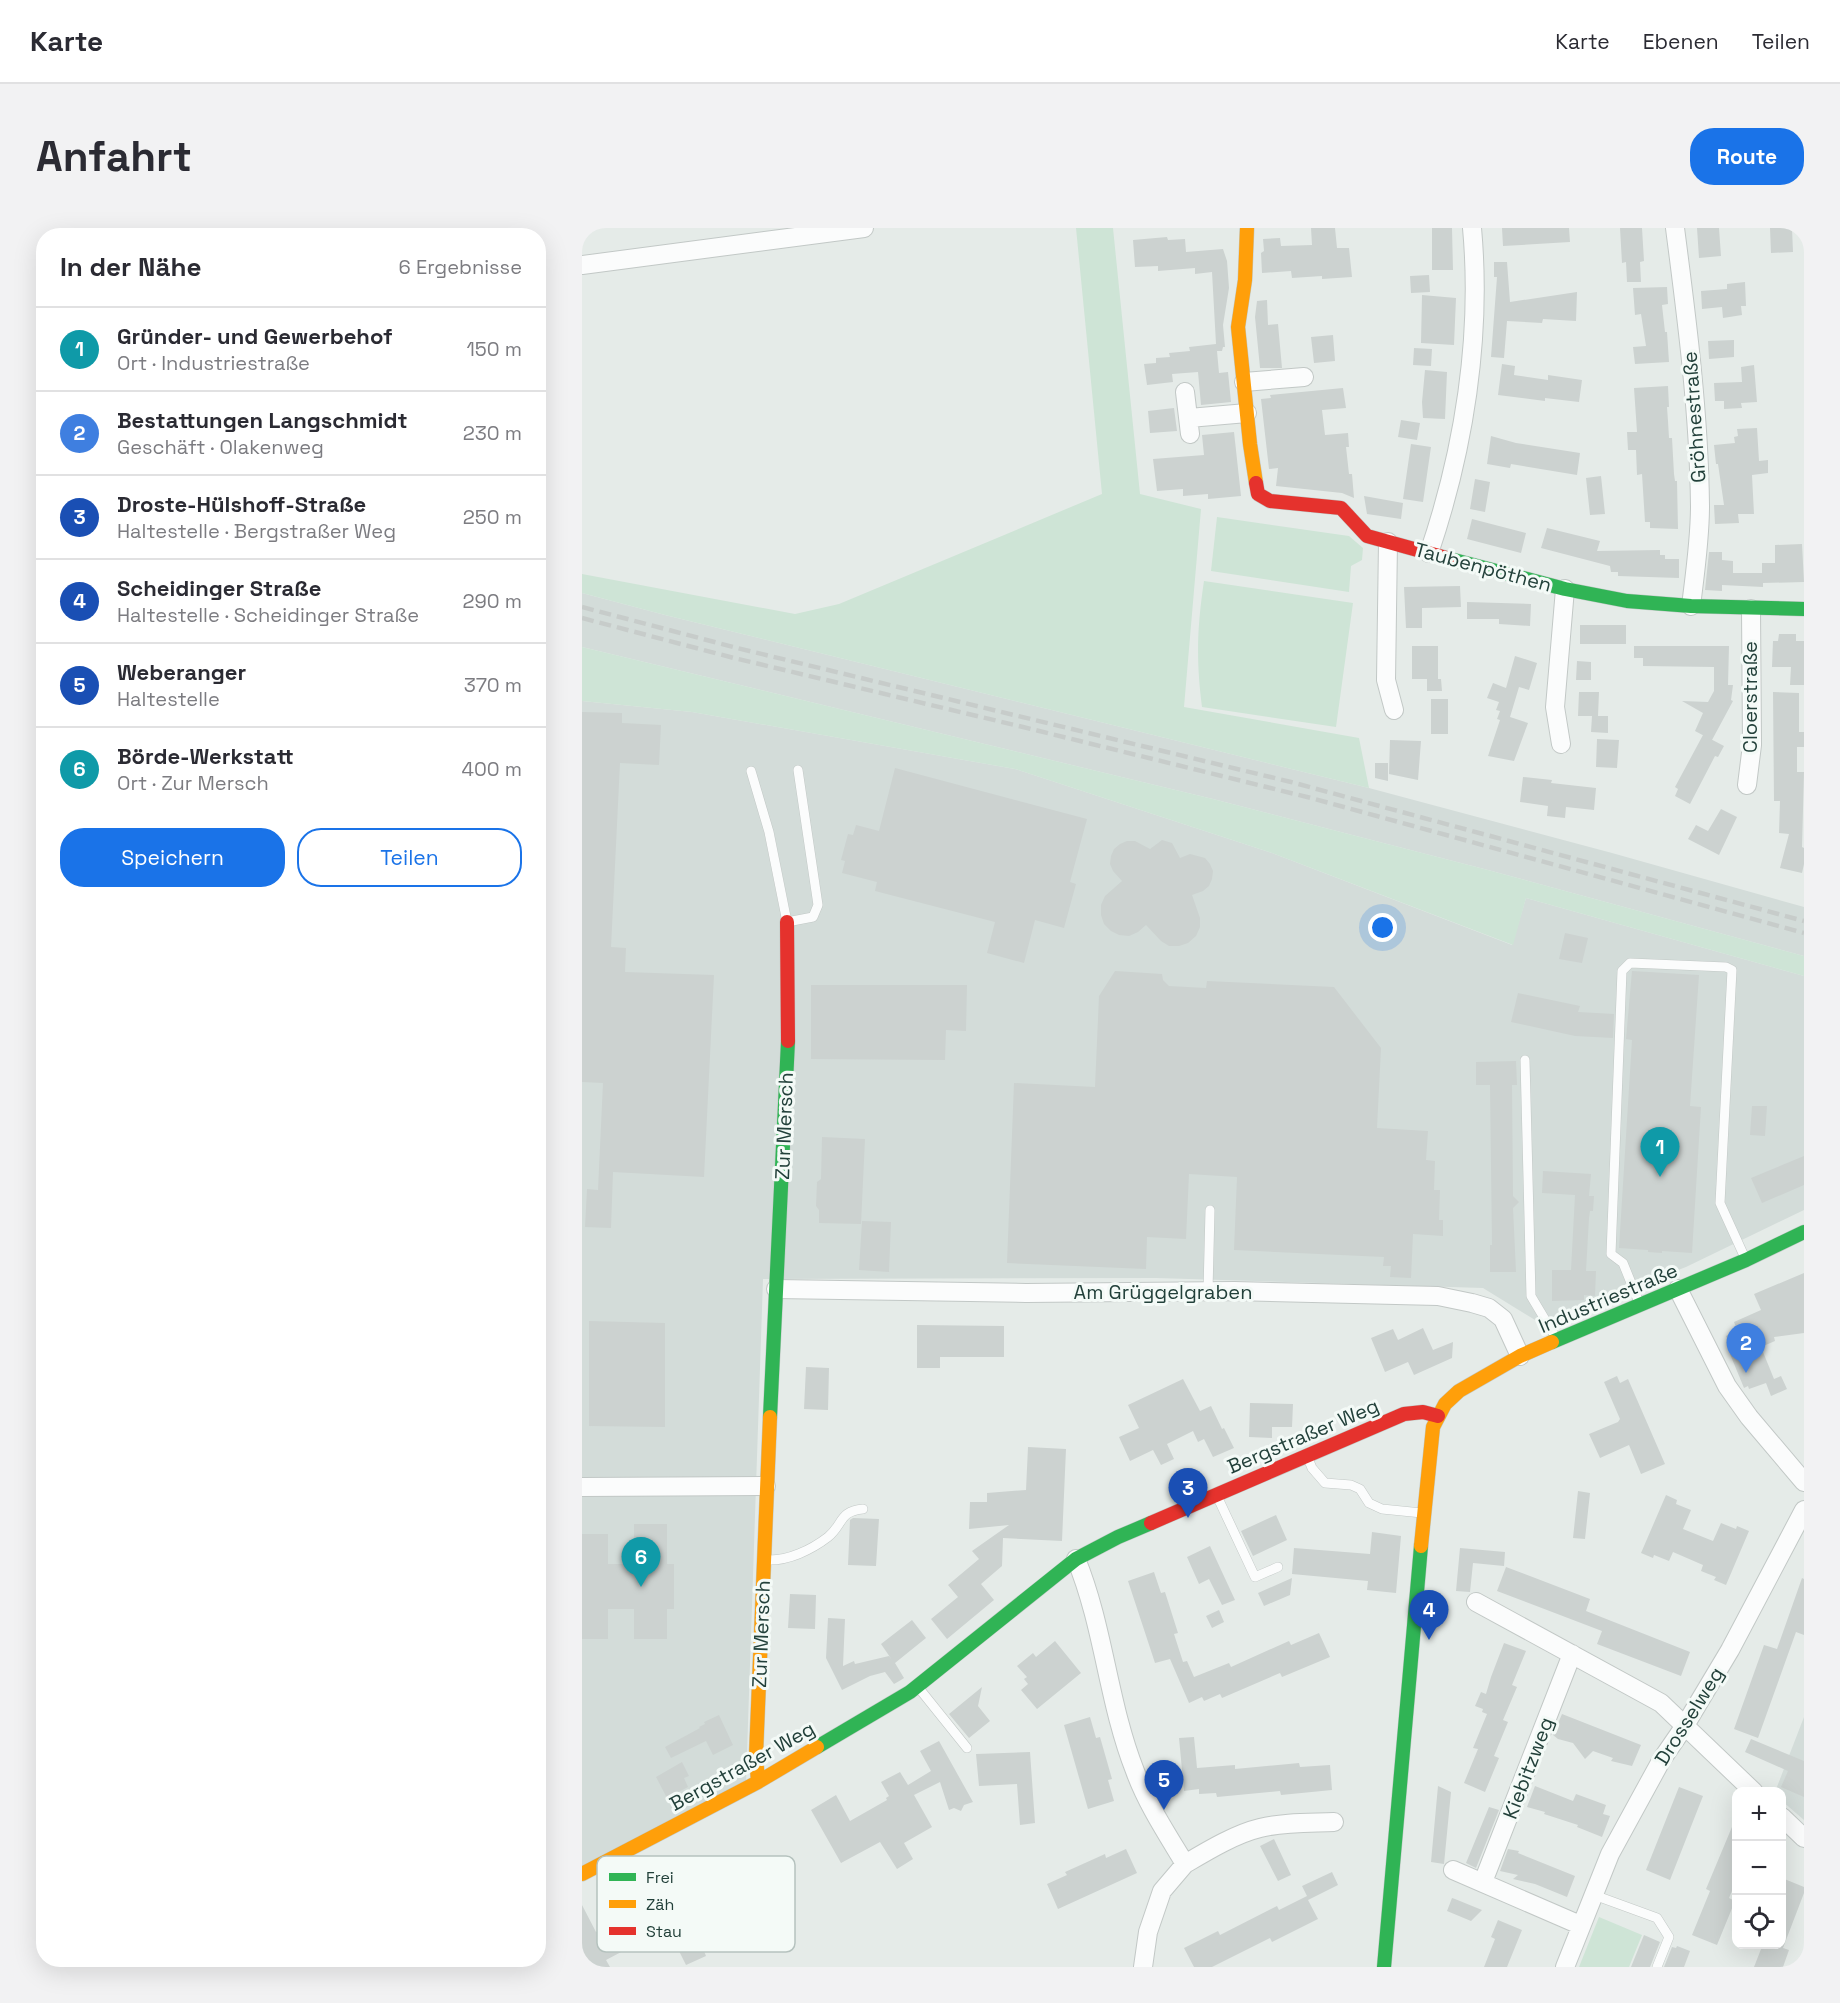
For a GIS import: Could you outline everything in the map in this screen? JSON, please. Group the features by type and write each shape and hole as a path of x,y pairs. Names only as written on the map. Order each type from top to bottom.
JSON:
{"street":[{"path":"582,265 864,228"},
{"name":"Taubenpöthen","path":"1247,228 1245,280 1238,327 1258,494 1270,501 1341,508 1367,536 1565,589 1627,601 1751,609 1804,609"},
{"path":"1429,553 1445,506 1461,438 1471,355 1474,306 1472,228"},
{"name":"Gröhnestraße","path":"1675,228 1695,391 1700,507 1699,541 1691,606"},
{"path":"1244,382 1304,378"},
{"path":"1185,393 1189,426 1247,413"},
{"path":"1388,542 1386,680 1394,710"},
{"path":"1561,744 1555,708 1565,589"},
{"name":"Cloerstraße","path":"1747,785 1752,745 1751,609"},
{"name":"Zur Mersch","path":"758,1782 756,1755 766,1486 786,1137 789,964 787,922"},
{"name":"Industriestraße","path":"1438,1416 1445,1404 1459,1391 1520,1356 1746,1260 1804,1232"},
{"name":"Am Grüggelgraben","path":"776,1289 1026,1293 1208,1291 1438,1296 1472,1302 1489,1308 1503,1319 1520,1356"},
{"path":"1678,1289 1727,1386 1749,1417 1804,1482"},
{"name":"Bergstraßer Weg","path":"616,1856 758,1782 900,1698 1076,1559 1118,1537 1404,1414 1423,1412 1438,1416"},
{"path":"1384,1967 1430,1446 1433,1427 1438,1416"},
{"path":"582,1486 766,1486"},
{"name":"Drosselweg","path":"1565,1967 1610,1854 1662,1759 1730,1650 1804,1510"},
{"path":"1076,1559 1092,1608 1122,1732 1135,1772 1185,1864"},
{"path":"1476,1602 1661,1703 1750,1787"},
{"name":"Kiebitzweg","path":"1483,1882 1572,1654"},
{"path":"1786,1821 1804,1838"},
{"path":"1143,1967 1148,1932 1162,1891 1185,1864 1220,1844 1259,1828 1334,1822"},
{"name":"Bergstraßer Weg","path":"582,1874 597,1866"},
{"path":"1453,1870 1580,1925"}],"lane":[{"path":"787,922 813,917 818,905 798,770"},
{"name":"Zur Mersch","path":"751,771 769,832 787,922"},
{"path":"1641,1305 1623,1263 1611,1254 1622,971 1630,963 1726,967 1732,970 1720,1203 1746,1260"},
{"path":"1525,1060 1531,1296 1558,1340"},
{"path":"1208,1291 1210,1210"},
{"path":"1307,1455 1312,1468 1325,1483 1351,1485 1360,1489 1369,1503 1382,1509 1424,1513"},
{"path":"1216,1494 1255,1577 1278,1567"},
{"path":"765,1560 777,1560 796,1555 829,1536 846,1513 863,1509"},
{"path":"917,1686 967,1748"},
{"path":"1594,1895 1657,1918 1669,1937 1657,1967"}],"shaded area":[{"path":"582,593 1369,788 1804,907 1804,956 1488,870 1213,799 582,647"},
{"path":"582,701 692,712 1015,769 1272,853 1512,945 1526,898 1804,976 1804,1210 1686,1267 1540,1323 1483,1288 1156,1278 763,1279 746,1783 603,1856 597,1856 597,1859 582,1867"},
{"path":"1804,1717 1804,1820 1786,1804 1786,1787 1777,1787"}],"green space":[{"path":"1076,228 1113,228 1140,494 1201,509 1184,707 1359,738 1369,788 582,593 582,574 795,614 839,604 1102,494"},
{"path":"1217,517 1349,536 1363,548 1362,560 1351,566 1349,592 1211,571"},
{"path":"1204,581 1353,603 1336,727 1202,707 1198,644"},
{"path":"582,647 1213,799 1488,870 1804,956 1804,976 1526,898 1513,945 1272,853 1015,769 692,712 582,701"},
{"path":"1599,1917 1642,1935 1629,1967 1579,1967"}],"building":[{"path":"1311,228 1335,228 1337,248 1349,248 1352,277 1292,278 1291,271 1262,273 1263,239 1280,238 1281,246 1312,245"},
{"path":"1432,228 1452,228 1453,270 1432,270"},
{"path":"1502,228 1569,228 1570,242 1503,246"},
{"path":"1620,228 1642,228 1644,261 1640,262 1641,282 1627,282 1626,262 1622,263"},
{"path":"1697,228 1719,228 1721,256 1699,258"},
{"path":"1770,228 1792,228 1793,252 1771,253"},
{"path":"1167,237 1168,240 1185,239 1186,252 1223,249 1227,261 1229,288 1223,325 1225,347 1222,351 1217,351 1219,373 1228,372 1231,402 1201,405 1198,372 1172,374 1173,382 1147,385 1144,364 1156,363 1156,358 1170,357 1169,353 1190,351 1189,347 1216,344 1212,272 1195,274 1195,268 1158,271 1158,266 1135,267 1133,240"},
{"path":"1494,262 1507,262 1510,302 1577,292 1576,321 1543,319 1542,323 1507,321 1504,358 1491,357 1497,277 1494,277"},
{"path":"1429,275 1430,292 1411,293 1410,276"},
{"path":"1745,282 1746,306 1741,306 1742,315 1723,318 1722,307 1702,309 1701,291 1727,289 1727,284"},
{"path":"1667,287 1668,304 1662,305 1669,362 1635,364 1633,347 1646,346 1641,314 1635,315 1633,288"},
{"path":"1422,295 1456,298 1454,345 1421,343"},
{"path":"1267,300 1268,325 1278,324 1282,368 1260,368 1255,317 1257,301"},
{"path":"1333,335 1335,361 1314,363 1311,337"},
{"path":"1734,340 1734,357 1709,359 1708,341"},
{"path":"1414,348 1432,349 1431,366 1413,365"},
{"path":"1502,364 1515,366 1514,375 1548,380 1548,375 1582,380 1579,402 1545,398 1545,401 1498,395"},
{"path":"1754,365 1757,402 1741,403 1742,408 1724,409 1724,401 1715,401 1714,383 1742,382 1741,367"},
{"path":"1425,370 1447,372 1445,419 1423,418"},
{"path":"1668,386 1669,438 1672,438 1674,474 1675,481 1677,481 1678,529 1650,528 1650,522 1645,522 1642,474 1637,475 1636,450 1628,450 1627,432 1637,432 1634,388"},
{"path":"1343,388 1346,408 1322,410 1325,435 1348,433 1349,447 1346,447 1354,498 1342,493 1276,486 1278,468 1269,469 1261,399 1271,398 1270,395"},
{"path":"1174,408 1177,431 1150,433 1148,411"},
{"path":"1401,420 1420,423 1417,440 1398,437"},
{"path":"1757,428 1759,461 1768,460 1768,473 1752,475 1754,514 1738,514 1739,523 1715,524 1714,505 1724,505 1714,445 1735,443 1734,437 1738,436 1737,429"},
{"path":"1234,432 1241,496 1208,499 1208,494 1183,496 1183,489 1157,491 1153,459 1204,455 1202,435"},
{"path":"1491,436 1516,443 1580,453 1577,475 1511,464 1510,468 1487,464"},
{"path":"1411,444 1431,447 1423,502 1403,499"},
{"path":"1601,476 1605,514 1590,515 1586,478"},
{"path":"1475,479 1490,482 1485,512 1470,509"},
{"path":"1364,496 1403,503 1401,519 1367,514"},
{"path":"1472,519 1526,533 1521,553 1467,539"},
{"path":"1547,528 1600,541 1597,551 1660,550 1660,555 1665,555 1665,559 1679,559 1679,578 1618,576 1618,572 1611,572 1610,566 1541,548"},
{"path":"1802,544 1804,582 1763,583 1763,587 1722,585 1722,591 1705,590 1709,552 1722,552 1722,560 1733,561 1733,573 1762,573 1762,563 1775,563 1775,545"},
{"path":"1460,586 1461,607 1422,608 1422,628 1406,628 1404,587"},
{"path":"1467,602 1531,604 1530,626 1499,624 1499,619 1467,619"},
{"path":"1580,625 1626,625 1626,644 1580,644"},
{"path":"1779,634 1796,634 1796,641 1804,641 1804,685 1790,685 1791,667 1772,667 1773,641 1778,641"},
{"path":"1412,646 1438,646 1438,679 1441,679 1442,691 1427,691 1427,679 1412,679"},
{"path":"1634,646 1729,646 1728,685 1733,685 1731,700 1733,701 1712,740 1695,731 1703,713 1682,701 1708,702 1714,691 1714,667 1643,666 1643,658 1634,658"},
{"path":"1515,656 1537,663 1529,690 1519,687 1510,717 1528,723 1514,761 1488,756 1500,720 1497,719 1500,711 1496,710 1499,702 1487,698 1493,683 1506,688"},
{"path":"1577,661 1591,662 1591,680 1576,680"},
{"path":"1579,692 1599,692 1598,716 1608,716 1608,733 1591,732 1592,716 1578,716"},
{"path":"1773,692 1799,693 1799,732 1804,732 1804,747 1797,747 1797,772 1804,772 1802,847 1804,848 1804,864 1802,873 1780,868 1789,834 1779,833 1780,801 1774,801"},
{"path":"1431,699 1448,699 1448,734 1431,734"},
{"path":"582,712 622,713 622,723 661,725 659,765 620,763 611,947 626,948 625,972 714,975 704,1177 613,1172 611,1228 585,1227 587,1189 598,1190 603,1083 582,1082"},
{"path":"1703,735 1724,746 1718,757 1715,756 1690,804 1675,796 1678,789 1675,787"},
{"path":"1597,739 1619,740 1617,768 1596,767"},
{"path":"1390,740 1421,741 1418,780 1389,774"},
{"path":"1375,763 1388,763 1388,781 1375,778"},
{"path":"895,768 1087,819 1070,882 1076,884 1064,928 1035,920 1024,963 987,953 995,922 875,891 877,882 842,873 845,861 841,860 848,834 853,835 856,825 879,831"},
{"path":"1523,777 1596,788 1594,810 1566,807 1565,818 1547,816 1548,806 1520,802"},
{"path":"1721,809 1737,817 1719,855 1688,839 1696,825 1708,831"},
{"path":"1162,840 1172,843 1180,858 1190,854 1205,858 1213,871 1209,886 1192,895 1200,918 1200,927 1196,936 1188,943 1179,946 1169,946 1161,941 1146,925 1129,936 1119,935 1104,924 1101,915 1101,905 1105,896 1122,881 1110,864 1114,849 1127,841 1135,841 1150,849"},
{"path":"1565,933 1588,938 1582,963 1559,959"},
{"path":"1115,971 1162,974 1163,980 1169,986 1206,988 1207,981 1334,987 1381,1048 1377,1128 1428,1131 1426,1160 1435,1161 1434,1190 1440,1190 1439,1220 1443,1220 1443,1236 1413,1234 1411,1278 1390,1277 1391,1266 1383,1266 1384,1257 1234,1250 1237,1177 1189,1174 1186,1239 1147,1237 1146,1269 1007,1263 1014,1083 1095,1087 1099,996"},
{"path":"1632,971 1699,975 1690,1106 1701,1107 1692,1253 1662,1251 1662,1253 1619,1248 1632,1040 1626,1039"},
{"path":"811,985 967,985 966,1031 946,1030 945,1060 811,1059"},
{"path":"1518,993 1580,1006 1578,1012 1614,1014 1613,1038 1575,1036 1511,1022"},
{"path":"1516,1061 1517,1085 1512,1085 1513,1196 1519,1202 1513,1208 1516,1272 1490,1272 1490,1245 1492,1245 1490,1085 1476,1085 1476,1062"},
{"path":"1752,1106 1767,1106 1765,1136 1750,1135"},
{"path":"822,1137 865,1139 861,1224 819,1223 819,1210 816,1206 817,1182 821,1179"},
{"path":"1804,1156 1804,1185 1762,1203 1751,1178"},
{"path":"1543,1171 1591,1174 1589,1196 1594,1196 1593,1211 1590,1211 1589,1218 1586,1271 1596,1271 1595,1296 1584,1295 1584,1300 1552,1301 1552,1270 1571,1270 1575,1195 1542,1193"},
{"path":"862,1221 891,1222 889,1272 859,1270"},
{"path":"1804,1273 1804,1333 1774,1337 1775,1341 1761,1347 1774,1379 1781,1376 1787,1389 1771,1396 1766,1383 1749,1389 1748,1386 1744,1388 1730,1354 1733,1353 1726,1336 1737,1330 1734,1322 1761,1310 1754,1294"},
{"path":"589,1321 665,1323 665,1427 589,1426"},
{"path":"917,1325 1004,1326 1004,1357 940,1357 940,1368 917,1368"},
{"path":"1423,1328 1433,1350 1453,1342 1452,1358 1414,1375 1408,1362 1385,1372 1371,1338 1393,1329 1398,1340"},
{"path":"806,1367 829,1368 828,1410 804,1409"},
{"path":"1617,1376 1620,1383 1628,1379 1665,1464 1641,1474 1629,1445 1600,1458 1589,1434 1618,1422 1620,1419 1604,1382"},
{"path":"1183,1379 1200,1411 1211,1406 1234,1448 1213,1457 1204,1439 1198,1442 1193,1431 1167,1444 1174,1459 1161,1465 1153,1450 1130,1461 1119,1437 1139,1428 1128,1405"},
{"path":"1250,1403 1293,1404 1292,1427 1272,1427 1272,1438 1249,1437"},
{"path":"1028,1447 1066,1449 1062,1541 1003,1538 1002,1566 981,1584 994,1600 947,1639 931,1619 958,1597 948,1585 979,1559 972,1551 1009,1525 969,1529 970,1502 987,1502 987,1493 1026,1490"},
{"path":"1578,1491 1590,1493 1585,1539 1573,1538"},
{"path":"1666,1495 1677,1500 1676,1504 1691,1510 1683,1529 1713,1541 1721,1523 1749,1531 1726,1585 1714,1580 1716,1577 1701,1571 1703,1565 1673,1552 1669,1561 1641,1553"},
{"path":"1276,1515 1287,1540 1253,1556 1241,1531"},
{"path":"853,1518 879,1519 876,1566 848,1565 850,1520"},
{"path":"634,1524 667,1524 667,1564 674,1564 674,1609 667,1609 667,1639 634,1639 634,1609 608,1609 608,1639 582,1639 582,1534 608,1534 608,1564 634,1564"},
{"path":"1372,1532 1401,1536 1396,1593 1367,1590 1368,1581 1292,1574 1294,1548 1370,1554"},
{"path":"1210,1546 1235,1600 1222,1605 1209,1579 1199,1584 1187,1557"},
{"path":"1460,1548 1505,1552 1504,1566 1473,1563 1470,1592 1456,1591"},
{"path":"1506,1567 1590,1599 1586,1611 1690,1652 1681,1676 1597,1644 1602,1631 1497,1591"},
{"path":"1154,1572 1161,1593 1165,1592 1178,1633 1174,1634 1183,1662 1187,1661 1194,1677 1229,1663 1231,1667 1289,1641 1291,1645 1319,1633 1330,1657 1282,1677 1280,1673 1222,1698 1220,1694 1204,1701 1202,1697 1189,1703 1170,1659 1155,1663 1128,1581"},
{"path":"1292,1578 1290,1595 1264,1606 1258,1593"},
{"path":"1802,1578 1804,1579 1804,1635 1796,1632 1758,1738 1734,1729 1764,1645 1777,1649"},
{"path":"790,1594 816,1595 815,1629 788,1628"},
{"path":"1219,1610 1224,1622 1212,1628 1206,1616"},
{"path":"828,1618 845,1619 843,1666 854,1661 855,1664 889,1656 892,1660 881,1644 912,1620 926,1638 895,1663 904,1678 901,1680 894,1684 885,1672 870,1676 842,1690 826,1658"},
{"path":"1055,1641 1081,1673 1037,1709 1021,1690 1028,1684 1024,1679 1027,1677 1017,1666 1033,1653 1036,1657"},
{"path":"1504,1643 1526,1651 1512,1685 1517,1687 1503,1720 1508,1722 1494,1756 1499,1758 1485,1792 1464,1783 1478,1749 1473,1748 1487,1714 1482,1712 1483,1709 1475,1706 1481,1692 1486,1694"},
{"path":"982,1687 978,1706 990,1721 969,1738 949,1714"},
{"path":"1562,1714 1641,1745 1632,1766 1611,1761 1613,1758 1593,1751 1585,1759 1573,1743 1558,1739 1553,1735"},
{"path":"719,1715 733,1745 713,1755 706,1741 671,1758 665,1747"},
{"path":"1090,1717 1096,1738 1100,1737 1112,1779 1108,1780 1114,1801 1088,1809 1064,1725"},
{"path":"1194,1737 1197,1768 1235,1765 1235,1769 1299,1763 1300,1767 1330,1765 1332,1790 1281,1795 1280,1791 1217,1797 1216,1793 1199,1794 1199,1789 1184,1791 1179,1738"},
{"path":"1751,1739 1804,1761 1804,1797 1786,1789 1786,1787 1781,1787 1788,1771 1745,1752"},
{"path":"939,1741 973,1802 964,1805 961,1811 954,1808 949,1810 940,1782 914,1795 932,1827 904,1843 913,1859 897,1869 880,1842 841,1863 811,1810 836,1795 850,1821 887,1800 889,1796 881,1782 900,1772 908,1785 931,1771 920,1751"},
{"path":"1030,1752 1035,1823 1020,1825 1017,1784 979,1786 976,1754"},
{"path":"682,1762 689,1776 684,1778 688,1787 667,1798 656,1777"},
{"path":"1438,1786 1451,1792 1444,1864 1431,1862"},
{"path":"1535,1786 1573,1801 1576,1794 1606,1805 1603,1814 1610,1816 1602,1837 1577,1827 1578,1825 1527,1807"},
{"path":"1679,1787 1703,1796 1670,1880 1646,1870"},
{"path":"1489,1807 1499,1810 1476,1868 1466,1863"},
{"path":"1732,1827 1732,1891 1729,1898 1732,1900 1732,1908 1717,1945 1692,1935 1710,1891 1706,1889"},
{"path":"1274,1839 1291,1875 1278,1881 1260,1846"},
{"path":"1126,1849 1137,1873 1058,1909 1047,1884 1067,1875 1065,1872 1105,1854 1106,1858"},
{"path":"1508,1849 1519,1851 1518,1853 1575,1876 1567,1897 1535,1884 1513,1879 1518,1875 1500,1871"},
{"path":"1332,1872 1338,1885 1308,1900 1318,1919 1272,1942 1270,1938 1212,1967 1194,1967 1184,1948 1218,1931 1220,1935 1277,1906 1279,1910 1307,1896 1302,1886"},
{"path":"1786,1880 1804,1887 1804,1893 1786,1940"},
{"path":"1452,1898 1482,1910 1471,1921 1447,1911"},
{"path":"582,1905 596,1932 597,1952 621,1952 606,1960 610,1967 582,1967"},
{"path":"1498,1920 1522,1930 1507,1967 1484,1967 1495,1939 1491,1937"},
{"path":"1644,1935 1660,1942 1650,1967 1631,1967"},
{"path":"1677,1946 1690,1951 1684,1967 1664,1967 1672,1947"},
{"path":"1761,1949 1789,1950 1783,1967 1754,1967"},
{"path":"680,1952 704,1952 706,1956 686,1965"}],"railway":[{"path":"582,607 737,648 1291,782 1804,921"},
{"path":"582,618 734,658 1311,798 1804,933"}],"traffic: fast":[{"path":"1450,559 1565,589 1627,601 1691,606 1804,609"},
{"path":"770,1417 788,1041"},
{"path":"1552,1342 1746,1260 1804,1232"},
{"path":"817,1747 910,1692 1076,1559 1151,1523"},
{"path":"1384,1967 1421,1546"}],"traffic: slow":[{"path":"1247,228 1245,280 1238,327 1256,483"},
{"path":"1421,1546 1433,1427 1445,1404 1459,1391 1520,1356 1552,1342"},
{"path":"758,1782 756,1755 770,1417"},
{"path":"616,1856 758,1782 817,1747"},
{"path":"582,1874 597,1866"}],"traffic: jam":[{"path":"1256,483 1258,494 1270,501 1341,508 1367,536 1450,559"},
{"path":"787,922 788,1041"},
{"path":"1151,1523 1404,1414 1423,1412 1438,1416"}],"place":[{"name":"Gründer- und Gewerbehof","path":"1660,1177"},
{"name":"Bestattungen Langschmidt","path":"1746,1373"},
{"name":"Droste-Hülshoff-Straße","path":"1188,1518"},
{"name":"Börde-Werkstatt","path":"641,1587"},
{"name":"Scheidinger Straße","path":"1429,1640"},
{"name":"Weberanger","path":"1164,1810"}]}
